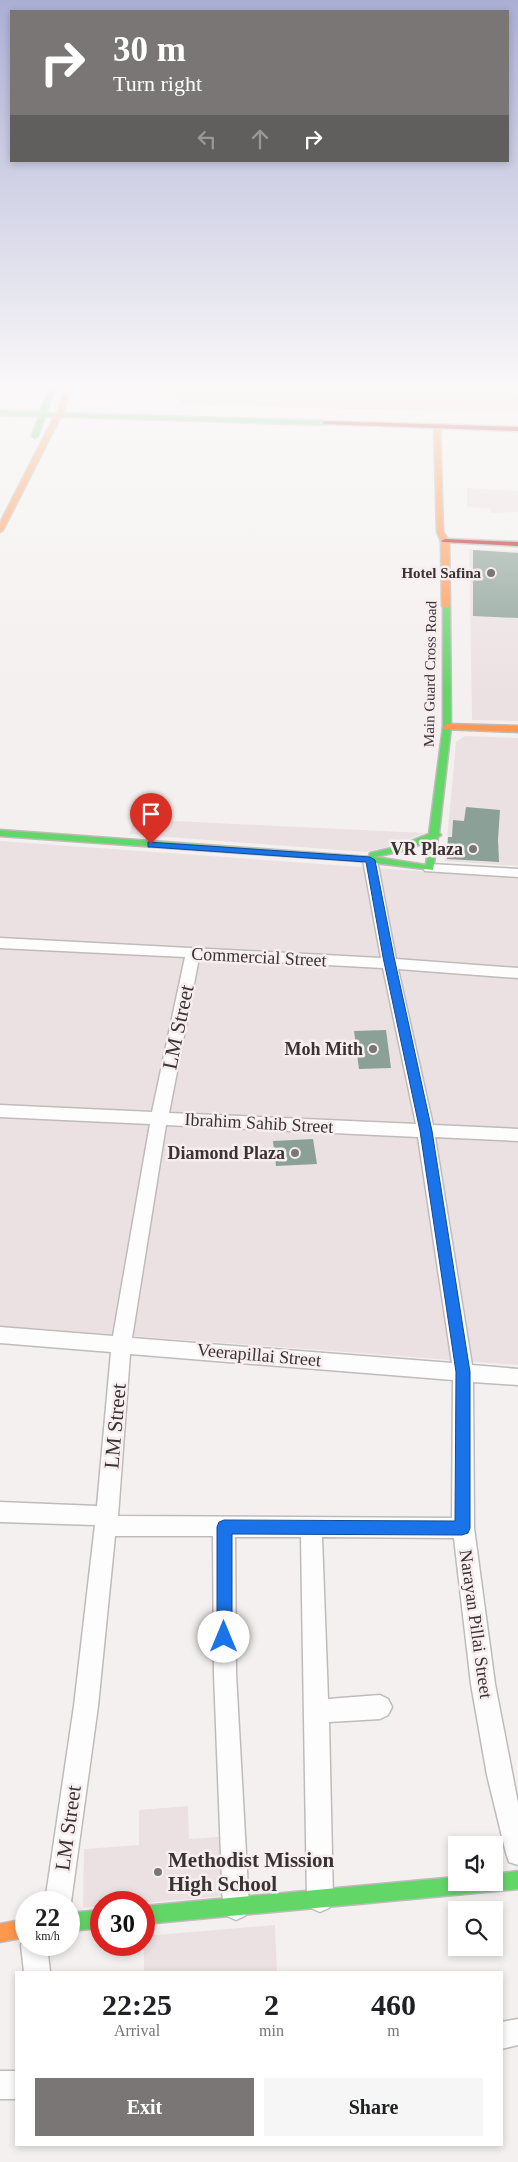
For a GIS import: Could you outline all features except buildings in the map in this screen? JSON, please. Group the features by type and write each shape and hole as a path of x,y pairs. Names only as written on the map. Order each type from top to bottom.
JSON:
{"street":[{"path":"0,504 11,490"},
{"path":"0,530 12,490"},
{"name":"Main Guard Cross Road","path":"430,868 436,835 447,727 445,541 440,532 439,490"},
{"path":"445,541 452,532 452,529"},
{"path":"445,541 518,544"},
{"path":"447,727 518,729"},
{"path":"0,833 364,859 430,868 518,873"},
{"path":"364,859 399,849 436,835"},
{"name":"Narayan Pillai Street","path":"364,859 390,964 426,1131 463,1372 462,1528 485,1694 499,1775 518,1853"},
{"name":"Commercial Street","path":"0,942 518,973"},
{"name":"LM Street","path":"60,1891 86,1706 106,1521 121,1344 159,1119 193,953"},
{"name":"Ibrahim Sahib Street","path":"0,1111 518,1135"},
{"name":"Veerapillai Street","path":"0,1335 518,1378"},
{"path":"0,1512 106,1521 224,1527 462,1528"},
{"path":"224,1527 224,1674 236,1907"},
{"path":"311,1527 317,1711 320,1899"},
{"path":"317,1711 380,1707"},
{"path":"155,1915 518,1880"},
{"path":"0,1933 15,1930"},
{"path":"35,1956 37,1971"},
{"path":"503,2036 518,2032"},
{"path":"0,2085 15,2086"}],"shaded area":[{"path":"467,490 518,491 518,512 491,513 490,508 467,507"},
{"path":"469,549 518,551 518,721 472,720"},
{"path":"465,736 518,738 518,866 445,861 456,742"},
{"path":"134,819 424,833 394,845 366,852 129,834"},
{"path":"0,841 518,878 518,1365 0,1326"},
{"name":"Methodist Mission High School","path":"188,1806 189,1839 231,1836 235,1895 155,1902 155,1891 90,1891 90,1907 83,1908 84,1849 139,1845 139,1810"},
{"name":"Methodist Mission High School","path":"275,1925 277,1971 144,1971 144,1956 155,1956 155,1935"}],"traffic: fast":[{"path":"0,833 358,858 430,868 447,727 446,606"},
{"path":"373,855 399,849 436,835"},
{"path":"155,1914 518,1880"},
{"path":"80,1921 90,1920"}],"traffic: slow":[{"path":"0,530 20,490"},
{"path":"439,490 440,532 445,541 446,606"},
{"path":"447,727 518,729"},
{"path":"0,1933 15,1930"}],"traffic: jam":[{"path":"445,541 518,544"}],"place":[{"name":"Hotel Safina","path":"491,573"},
{"name":"VR Plaza","path":"473,849"},
{"name":"Moh Mith","path":"373,1049"},
{"name":"Diamond Plaza","path":"295,1153"},
{"name":"Methodist Mission High School","path":"158,1872"}],"route":[{"path":"151,844 370,860 388,957 426,1131 463,1372 462,1528 224,1527 224,1637"}]}
